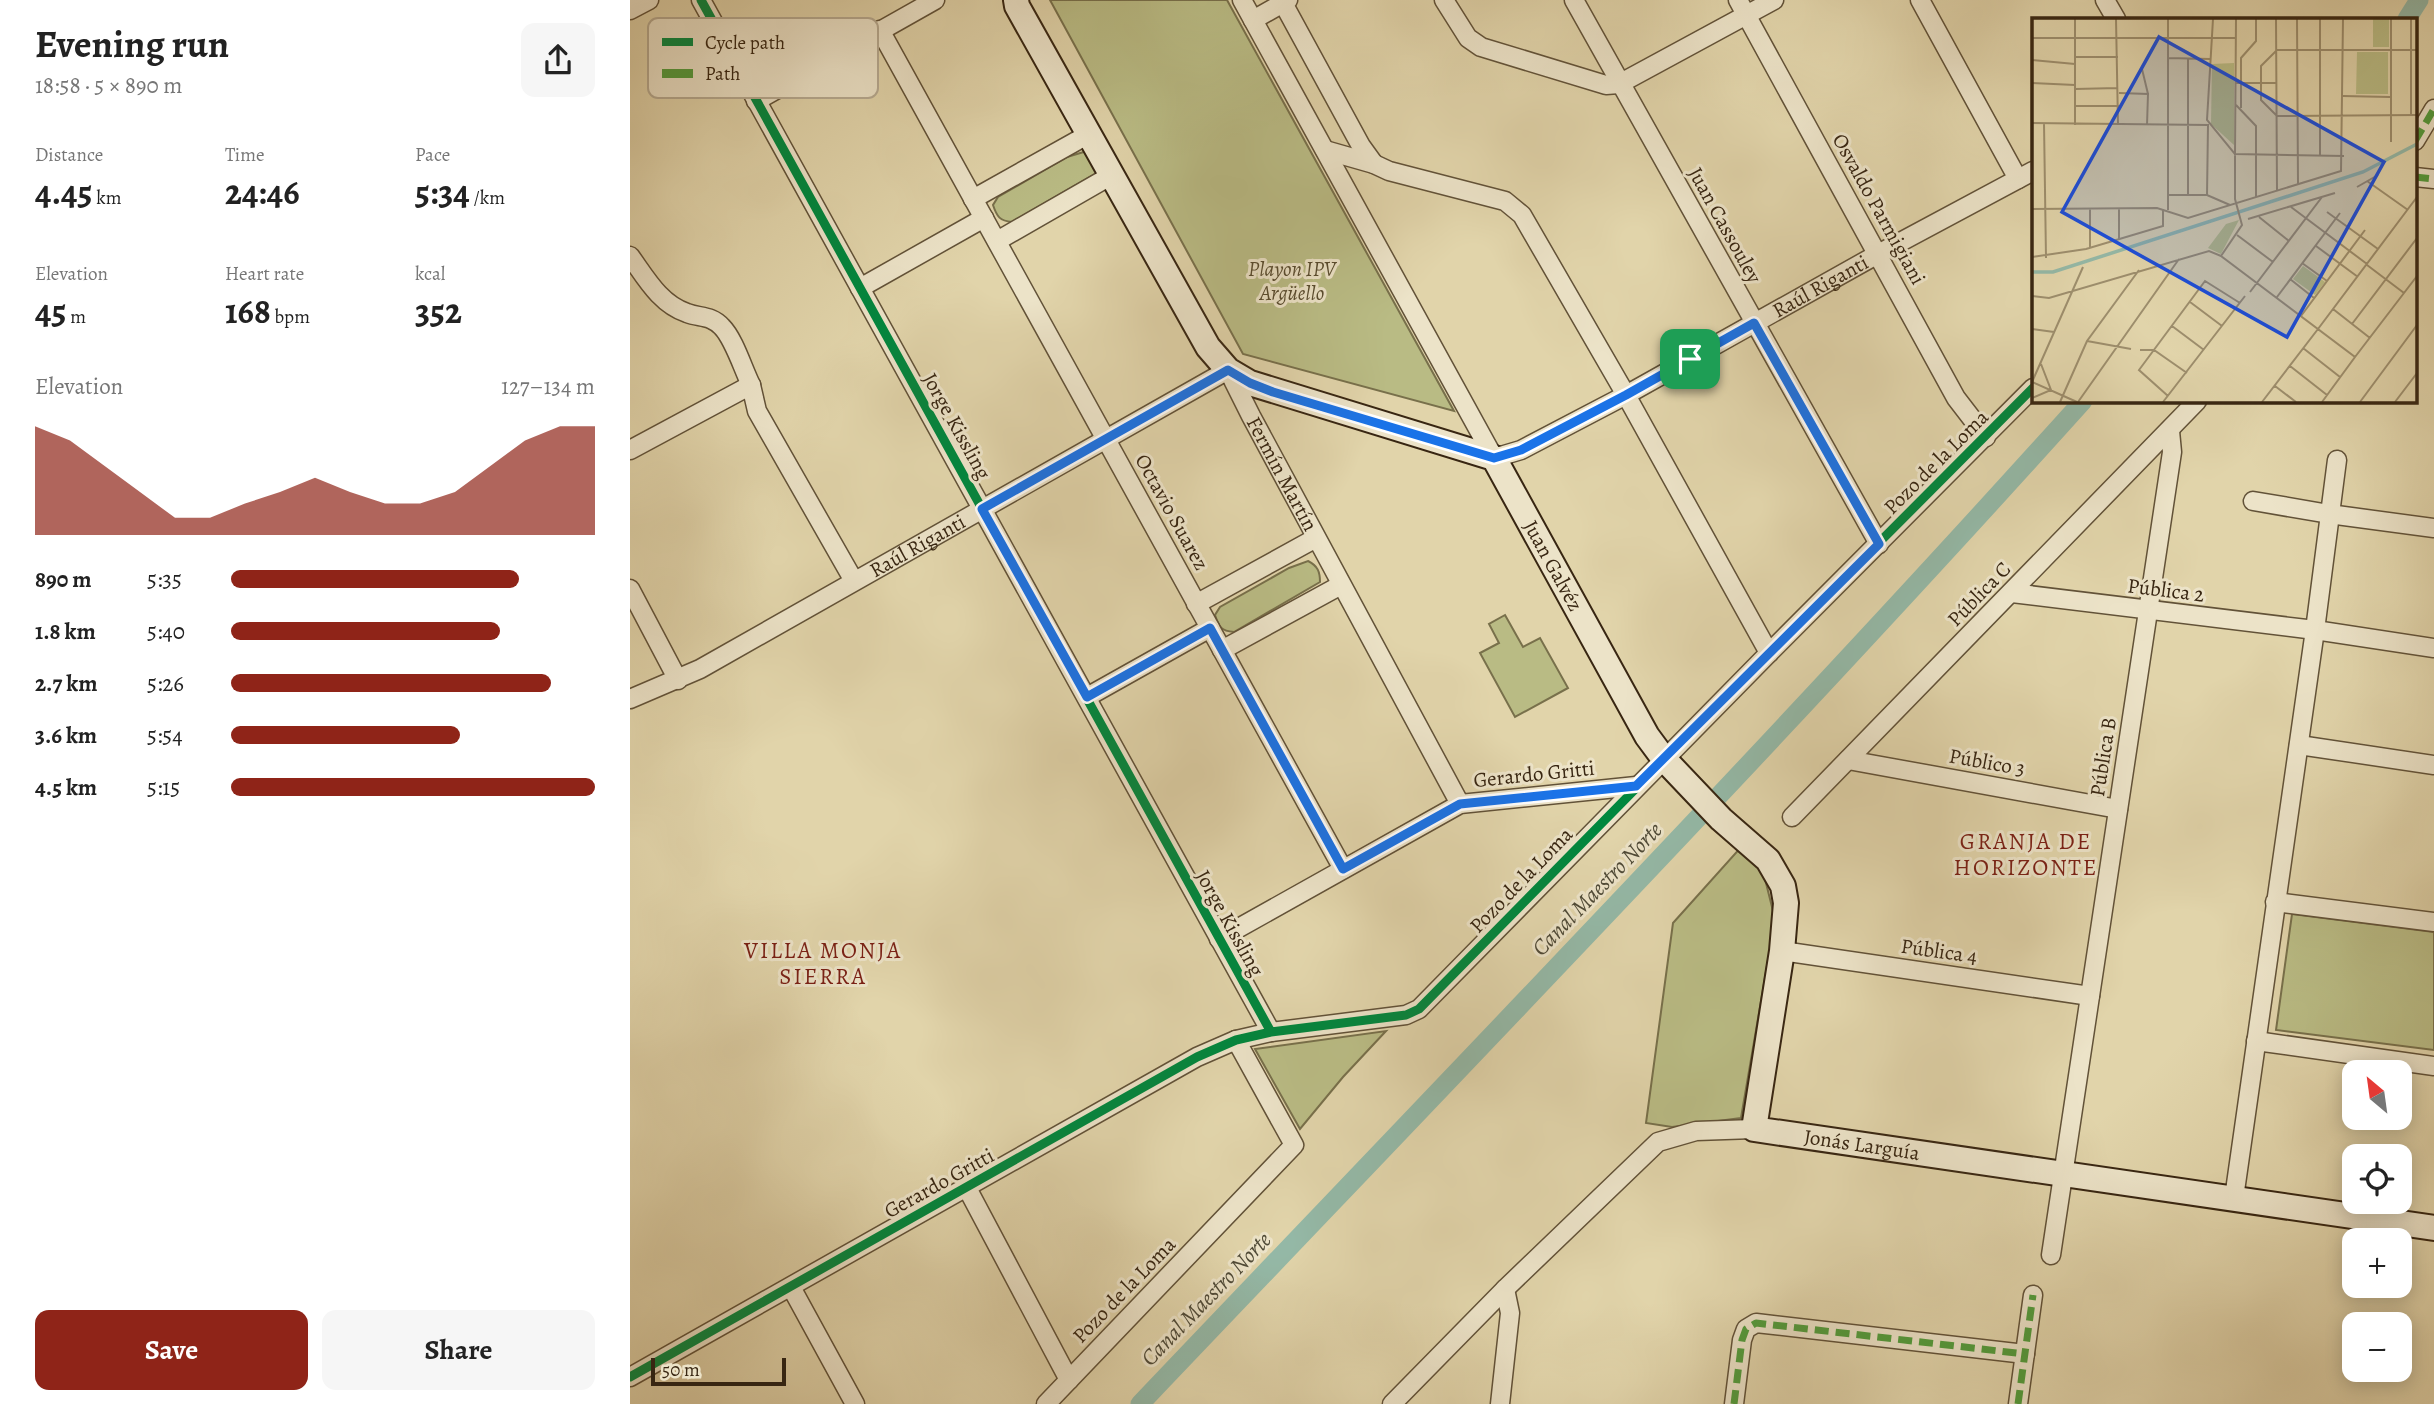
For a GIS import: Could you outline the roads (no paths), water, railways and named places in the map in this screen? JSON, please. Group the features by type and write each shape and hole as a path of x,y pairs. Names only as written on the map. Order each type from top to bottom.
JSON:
{"main road":[{"name":"Fermín Martín","path":"1016,0 1208,347 1228,370"},
{"path":"1228,370 1273,392 1494,458"},
{"name":"Juan Galvéz","path":"1494,458 1647,736 1664,759 1721,820 1768,860 1783,886 1786,903 1782,951 1754,1129"},
{"name":"Jonás Larguía","path":"1754,1129 2434,1228"}],"street":[{"path":"630,10 649,0"},
{"name":"Jorge Kissling","path":"701,0 711,18"},
{"path":"880,30 935,0"},
{"name":"Juan Galvéz","path":"1242,0 1494,458"},
{"path":"1444,0 1468,38 1481,47 1606,85 1619,84 1742,8 1774,0"},
{"name":"Juan Cassouley","path":"1574,0 1879,544"},
{"path":"1920,0 2026,175"},
{"path":"2105,0 2115,18"},
{"path":"1253,20 1284,1 1361,146 1374,164"},
{"name":"Osvaldo Parmigiani","path":"1742,8 1956,398 1986,437"},
{"name":"Octavio Suarez","path":"880,30 1343,869"},
{"name":"Jorge Kissling","path":"754,98 1271,1032"},
{"path":"756,101 761,98"},
{"path":"2416,139 2434,109"},
{"path":"973,199 1089,134"},
{"path":"1325,150 1389,171 1505,201 1515,207 1626,395 1769,653"},
{"path":"997,241 1112,174"},
{"name":"Raúl Riganti","path":"1494,458 1521,450 1626,395 1878,254 2026,175"},
{"path":"2416,177 2434,179"},
{"path":"860,288 984,218"},
{"path":"630,256 655,291 669,304 687,313 712,318 724,328 751,385 758,411 853,581"},
{"name":"Raúl Riganti","path":"630,699 678,680 1228,370"},
{"name":"Fermín Martín","path":"1228,370 1460,804"},
{"path":"630,450 751,385"},
{"name":"Pozo de la Loma","path":"1271,1032 1406,1015 1419,1009 1636,786 2032,389"},
{"name":"Pública C","path":"1792,817 2196,402"},
{"name":"Pública B","path":"2051,1255 2172,452 2170,431"},
{"path":"2234,1198 2337,460"},
{"path":"2253,501 2434,528"},
{"path":"1196,604 1316,538"},
{"path":"1222,650 1341,584"},
{"path":"630,589 678,680"},
{"name":"Pública 2","path":"2012,593 2315,630 2434,648"},
{"path":"1087,697 1210,628"},
{"path":"2299,745 2434,765"},
{"name":"Público 3","path":"1848,760 2118,809"},
{"name":"Gerardo Gritti","path":"1219,939 1460,804 1636,786"},
{"path":"2275,902 2434,922"},
{"name":"Pública 4","path":"1782,951 2090,996"},
{"name":"Gerardo Gritti","path":"630,1377 1196,1057 1236,1040 1271,1032"},
{"name":"Pozo de la Loma","path":"1045,1404 1294,1145 1236,1040"},
{"path":"2256,1041 2434,1066"},
{"name":"Jonás Larguía","path":"1392,1404 1505,1289 1658,1142 1696,1131 1754,1129"},
{"path":"967,1188 1069,1380"},
{"path":"791,1287 855,1404"},
{"path":"1500,1404 1510,1313 1505,1289"},
{"path":"2018,1404 2033,1295"},
{"path":"1734,1404 1742,1340 1746,1329 1756,1323 2025,1354"}],"waterway":[{"name":"Canal Maestro Norte","path":"2408,18 2419,0"},
{"name":"Canal Maestro Norte","path":"1140,1404 1733,781 2082,402"}],"district":[{"name":"GRANJA DE HORIZONTE","path":"2026,854"},
{"name":"VILLA MONJA SIERRA","path":"823,963"}],"park label":[{"name":"Playon IPV Argüello","path":"1292,281"}]}
